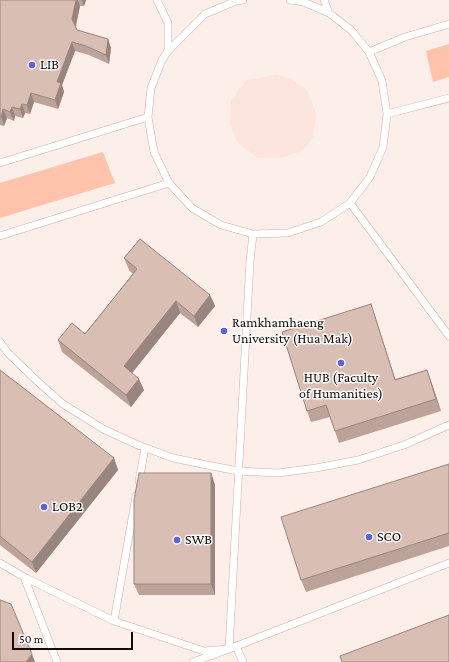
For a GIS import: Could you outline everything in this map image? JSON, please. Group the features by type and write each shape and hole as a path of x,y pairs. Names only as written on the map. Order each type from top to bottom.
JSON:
{"lane":[{"path":"157,0 168,23 168,51"},
{"path":"243,0 236,1 205,14 168,51 162,60 151,88 148,117 154,152 169,183 192,208 198,212 221,225 253,234 288,233 321,222 350,203 370,177 384,146 387,114 382,81 369,52 351,30 329,13 304,2 290,0"},
{"path":"324,0 329,13"},
{"path":"369,52 405,38 449,24"},
{"path":"387,114 449,98"},
{"path":"0,163 148,117"},
{"path":"0,236 169,183"},
{"path":"350,203 449,336"},
{"path":"228,649 250,261 253,234"},
{"path":"1,347 63,404 103,429 145,448 173,458 238,471 278,473 358,460 404,445 449,425"},
{"path":"114,621 145,448"},
{"path":"193,662 449,562"},
{"path":"0,563 24,577 114,621 204,651 228,649"},
{"path":"24,577 56,662"},
{"path":"236,646 243,662"}],"shaded area":[{"name":"Ramkhamhaeng University (Hua Mak)","path":"0,0 449,0 449,662 0,662"},
{"path":"449,44 449,77 433,82 426,51"},
{"path":"277,74 293,80 307,90 316,114 313,137 302,151 280,158 258,158 237,142 230,123 231,100 246,81"},
{"path":"103,152 115,183 0,218 0,183"}],"building":[{"name":"LIB","path":"0,0 76,0 72,19 77,30 108,39 106,55 86,46 72,42 57,82 61,83 55,100 31,93 27,105 22,104 20,109 12,107 10,112 3,109 0,117"},
{"path":"140,239 210,295 194,316 176,301 124,366 139,379 126,395 58,340 72,323 85,334 137,269 124,258"},
{"name":"HUB (Faculty of Humanities)","path":"371,304 395,380 427,370 436,399 335,431 326,405 307,411 282,332"},
{"name":"LOB2","path":"0,370 114,458 32,562 0,536"},
{"name":"SCO","path":"449,464 449,533 301,580 281,517"},
{"name":"SWB","path":"139,473 211,473 211,584 134,584 134,500"},
{"path":"0,600 11,604 32,654 26,662 0,662"},
{"path":"449,615 449,662 342,662 340,656"}],"place":[{"name":"LIB","path":"32,65"},
{"name":"Ramkhamhaeng University (Hua Mak)","path":"224,331"},
{"name":"HUB (Faculty of Humanities)","path":"341,363"},
{"name":"LOB2","path":"44,507"},
{"name":"SCO","path":"369,537"},
{"name":"SWB","path":"177,540"}]}
